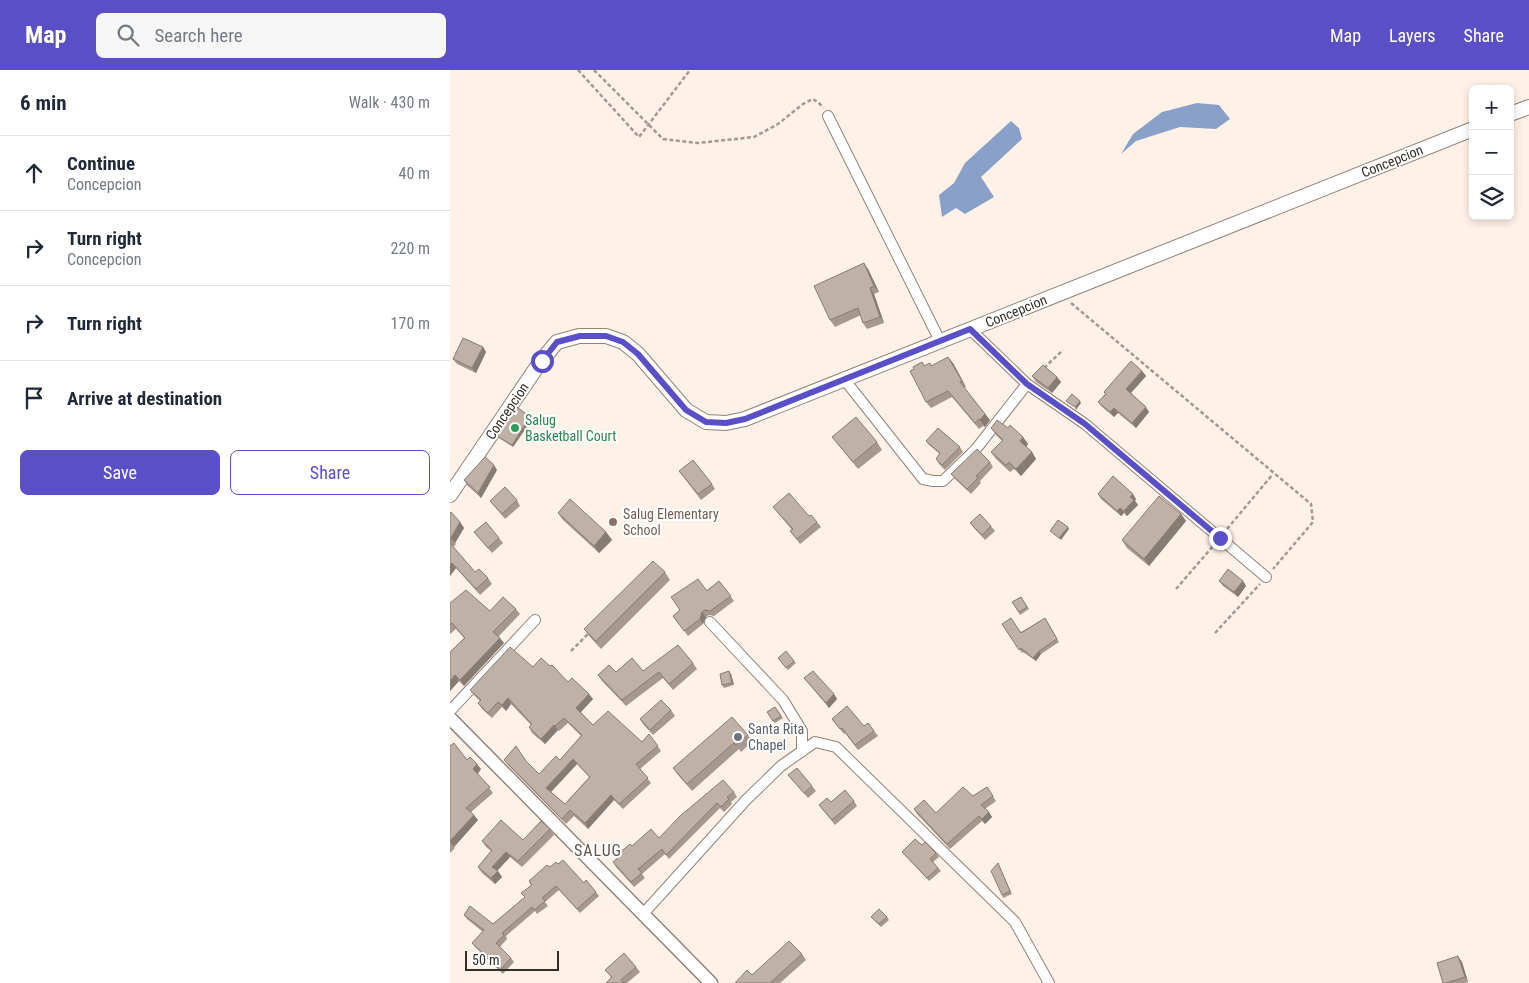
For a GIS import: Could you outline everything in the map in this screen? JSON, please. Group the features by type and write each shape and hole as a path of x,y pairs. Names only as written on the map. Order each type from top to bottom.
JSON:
{"main road":[{"path":"1514,113 1529,107"},
{"name":"Concepcion","path":"450,495 557,342 580,336 606,336 623,342 638,354 686,410 706,422 726,423 745,419 1470,130"}],"street":[{"path":"828,116 940,341"},
{"path":"970,329 1027,384 1085,424 1266,577"},
{"path":"844,379 923,478 933,481 943,481 976,449 1027,384"},
{"path":"450,711 535,620"},
{"path":"710,622 783,700 802,730 802,751"},
{"path":"450,718 712,983"},
{"path":"643,914 746,800 780,766 815,742 836,747 1014,922 1049,983"}],"path":[{"path":"578,70 639,137 690,70"},
{"path":"594,70 663,139 698,142 754,137 778,124 803,104 813,99 820,104 828,116"},
{"path":"1059,294 1310,504 1313,522 1215,633"},
{"path":"1027,384 1063,350"},
{"path":"571,651 591,631"}],"water":[{"path":"1197,103 1219,105 1230,119 1216,129 1180,127 1136,141 1121,154 1133,134 1162,112"},
{"path":"1011,121 1019,128 1022,139 981,177 994,197 965,214 956,208 942,217 939,195 954,183 965,163"}],"building":[{"path":"864,263 874,286 870,288 880,317 863,323 858,308 830,320 814,286"},
{"path":"463,338 483,347 472,368 453,359"},
{"path":"948,357 962,381 960,382 985,414 975,423 948,391 926,402 910,371 922,362 924,366 930,363 931,366"},
{"path":"1131,361 1142,371 1126,389 1146,407 1132,423 1114,408 1110,412 1098,402 1106,394 1104,392"},
{"path":"1043,365 1057,377 1048,388 1032,376"},
{"path":"1072,394 1080,401 1075,407 1066,401"},
{"name":"Salug Basketball Court","path":"517,407 530,417 512,445 497,436"},
{"path":"856,417 877,442 853,462 832,437"},
{"path":"997,420 1008,428 1010,425 1023,437 1020,441 1032,452 1016,469 1009,462 1006,465 991,452 1003,440 991,428"},
{"path":"938,428 960,447 942,465 936,459 940,453 926,441"},
{"path":"977,449 990,462 976,476 978,478 967,489 951,474"},
{"path":"485,457 494,465 478,493 464,480"},
{"path":"693,460 712,484 698,494 679,471"},
{"path":"1113,476 1133,494 1130,497 1134,500 1124,511 1120,508 1117,511 1098,494"},
{"path":"505,487 517,500 502,514 490,501"},
{"path":"789,493 809,516 811,515 817,522 797,539 790,531 793,529 773,507"},
{"path":"1159,496 1181,514 1144,559 1122,540"},
{"path":"570,499 606,532 594,546 558,513"},
{"path":"450,513 460,522 450,541"},
{"path":"980,514 991,526 982,535 970,523"},
{"path":"1058,520 1068,527 1059,538 1050,531"},
{"path":"486,522 499,538 488,548 474,532"},
{"path":"450,543 475,572 479,569 488,578 476,589 452,563 450,566"},
{"path":"653,561 665,572 596,641 584,629"},
{"path":"1228,569 1243,581 1234,592 1219,581"},
{"path":"698,579 707,591 719,581 731,596 710,611 705,610 702,612 700,619 684,631 673,616 680,610 671,597"},
{"path":"466,590 490,611 503,597 516,609 493,632 500,638 460,680 455,675 450,681 450,652 465,638 452,623 450,625 450,603"},
{"path":"1021,597 1027,607 1019,612 1012,602"},
{"path":"1011,618 1021,633 1045,618 1057,639 1039,651 1033,658 1021,648 1019,650 1002,624"},
{"path":"678,645 693,663 669,684 659,672 622,700 598,675 609,665 616,672 632,658 643,671"},
{"path":"510,647 533,667 541,658 550,666 552,665 568,682 572,678 589,694 576,708 593,725 608,711 642,742 649,734 658,746 636,764 648,778 619,804 611,795 585,823 570,810 562,819 504,760 516,746 526,761 539,774 556,756 560,760 582,735 564,718 554,725 541,739 529,727 532,724 508,698 502,705 498,702 488,713 478,703 481,700 470,690","holes":["573,759 590,777 565,804 546,788"]},
{"path":"786,651 794,661 786,668 778,658"},
{"path":"729,671 732,683 722,685 720,674"},
{"path":"813,671 834,694 826,703 804,678"},
{"path":"661,700 671,710 650,730 640,719"},
{"path":"847,706 864,726 868,723 874,731 855,745 842,728 840,729 832,719"},
{"path":"775,707 781,716 773,721 767,712"},
{"path":"732,717 748,735 736,745 734,743 687,784 673,768"},
{"path":"454,743 467,760 470,757 477,764 473,769 490,787 466,808 474,815 450,841 450,746"},
{"path":"797,768 812,786 804,793 788,775"},
{"path":"723,780 734,792 727,797 729,799 721,807 717,803 666,855 662,849 638,869 642,873 631,882 613,862 618,858 617,855 630,844 632,846 651,829 659,838 680,816"},
{"path":"963,787 973,796 987,787 993,796 981,805 989,812 982,819 979,816 947,844 914,809 924,800 936,813"},
{"path":"845,790 854,801 832,820 819,805 827,798 831,802"},
{"path":"501,820 523,840 541,821 550,829 518,861 506,852 492,867 498,871 491,878 478,867 492,850 482,841"},
{"path":"915,839 922,845 925,842 936,853 930,859 938,868 927,878 902,852"},
{"path":"563,860 584,883 586,880 596,892 577,909 556,886 542,898 545,901 534,910 532,907 502,933 504,935 496,943 511,958 500,970 472,943 484,930 464,915 470,906 493,924 525,897 521,893 532,885 529,881 547,865 550,867 556,862 558,864"},
{"path":"998,863 1010,891 1002,895 991,871"},
{"path":"879,909 887,917 879,924 871,917"},
{"path":"789,941 802,954 770,983 735,983 747,970 752,975"},
{"path":"624,953 636,967 621,980 624,983 606,983 612,977 605,970"},
{"path":"1458,956 1465,977 1443,983 1437,963"}],"place":[{"name":"Salug Basketball Court","path":"515,428"},
{"name":"Salug Elementary School","path":"613,522"},
{"name":"Santa Rita Chapel","path":"738,737"}],"district":[{"name":"SALUG","path":"598,850"}],"route":[{"path":"542,361 557,342 580,336 606,336 623,342 638,354 686,410 706,422 726,423 745,419 970,329 1027,384 1085,424 1220,538"}]}
